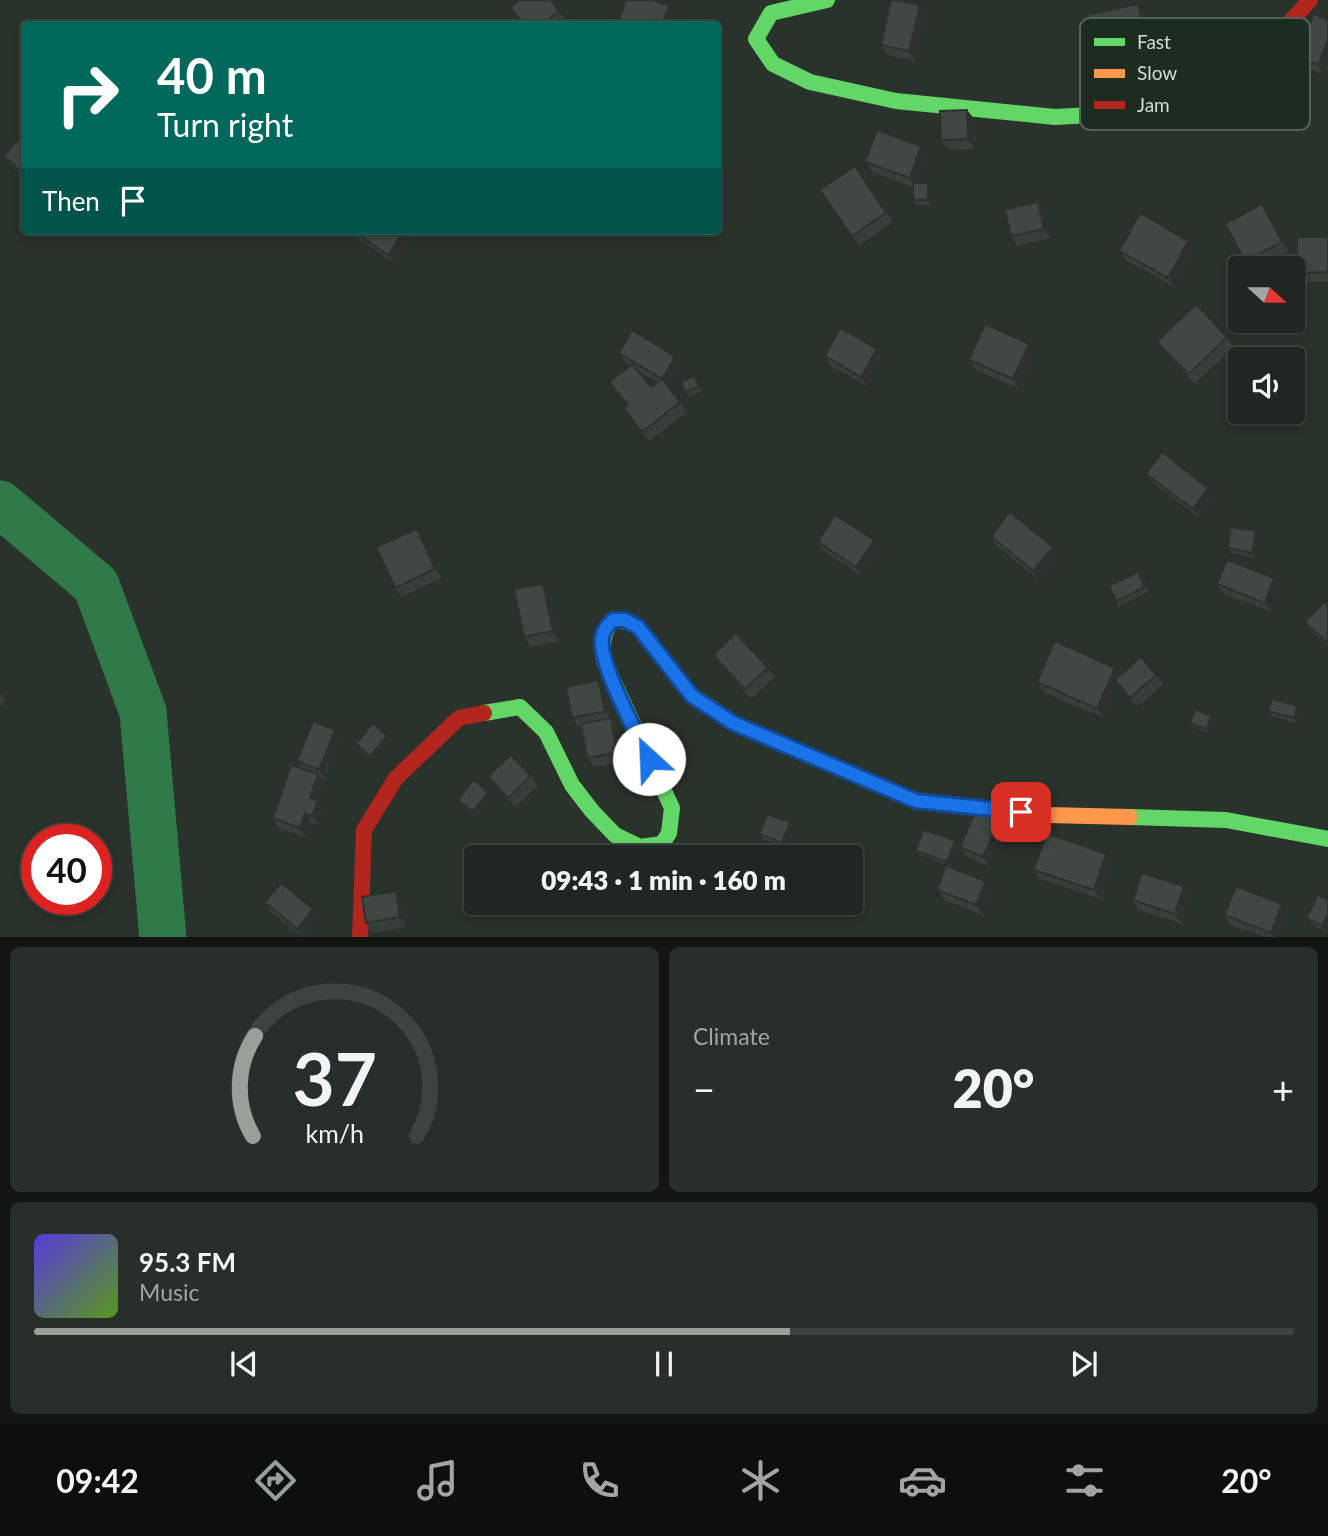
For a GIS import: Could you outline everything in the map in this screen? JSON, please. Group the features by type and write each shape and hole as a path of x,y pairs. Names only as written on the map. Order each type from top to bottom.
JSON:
{"street":[{"path":"827,0 771,13 756,39 773,64 810,82 896,101 1055,117 1080,116"},
{"path":"1294,18 1310,0"},
{"path":"360,937 364,830 396,778 460,718 520,708 546,732 572,785 615,835 640,847 662,844 669,833 672,808 604,660 601,639 605,628 613,620 625,620 638,627 692,696 733,723 916,801 1047,815 1226,820 1328,839"}],"building":[{"path":"519,0 550,0 559,11 547,21 521,21 510,8"},
{"path":"626,0 652,0 669,6 663,21 619,21"},
{"path":"891,0 920,5 909,51 881,45"},
{"path":"1138,4 1141,18 1089,18 1088,15"},
{"path":"1314,14 1328,20 1328,40 1318,65 1310,62 1310,23"},
{"path":"967,110 968,139 941,140 940,111"},
{"path":"877,130 921,146 910,178 865,162"},
{"path":"21,137 21,172 4,155"},
{"path":"855,166 886,213 852,236 820,190"},
{"path":"913,183 928,183 928,200 913,200"},
{"path":"1038,202 1044,229 1011,236 1005,210"},
{"path":"1262,204 1282,242 1255,256 1242,256 1225,224"},
{"path":"1140,213 1188,241 1168,278 1119,251"},
{"path":"359,235 401,235 388,255"},
{"path":"1297,237 1328,237 1328,272 1306,273 1306,256 1297,256"},
{"path":"1196,304 1227,337 1189,374 1157,342"},
{"path":"985,324 1029,344 1013,379 969,360"},
{"path":"840,328 877,349 861,377 825,356"},
{"path":"632,330 675,357 662,379 619,353"},
{"path":"632,364 651,387 662,379 680,402 642,432 624,408 628,405 609,382"},
{"path":"694,376 699,386 685,392 681,382"},
{"path":"1162,452 1208,488 1193,509 1146,474"},
{"path":"1010,512 1053,547 1033,571 991,536"},
{"path":"835,515 874,540 856,567 818,542"},
{"path":"1231,527 1256,531 1252,553 1228,548"},
{"path":"417,529 435,569 395,588 376,547"},
{"path":"1227,560 1274,578 1265,603 1217,584"},
{"path":"1138,572 1145,587 1116,601 1109,586"},
{"path":"543,584 553,631 524,637 514,589"},
{"path":"1324,602 1328,605 1328,643 1305,622"},
{"path":"736,633 768,668 745,689 713,655"},
{"path":"1055,641 1115,668 1097,709 1037,682"},
{"path":"1141,657 1156,675 1130,698 1115,680"},
{"path":"598,680 605,711 572,718 566,687"},
{"path":"1272,699 1297,706 1294,718 1268,711"},
{"path":"1195,709 1211,716 1206,729 1190,723"},
{"path":"611,718 617,753 587,758 581,724"},
{"path":"313,721 335,730 319,770 297,761"},
{"path":"373,723 387,736 370,756 356,744"},
{"path":"511,755 531,776 508,798 488,776"},
{"path":"291,765 318,774 310,798 318,800 312,816 305,813 300,828 273,818"},
{"path":"474,780 488,792 473,811 458,800"},
{"path":"980,801 1003,812 983,857 960,847"},
{"path":"767,814 790,822 782,843 760,834"},
{"path":"923,830 955,840 947,862 916,851"},
{"path":"1046,833 1106,854 1094,890 1034,870"},
{"path":"946,866 986,881 976,905 937,890"},
{"path":"1142,873 1184,886 1175,914 1133,900"},
{"path":"281,883 313,909 297,929 265,902"},
{"path":"1236,886 1282,904 1271,933 1225,915"},
{"path":"396,891 400,917 366,923 362,897"},
{"path":"1318,895 1328,900 1328,914 1322,926 1306,918"}],"waterway":[{"path":"0,504 96,585 143,712 163,937"}],"traffic: fast":[{"path":"827,0 771,13 756,39 773,64 810,82 896,101 1055,117 1080,116"},
{"path":"484,713 520,707 546,732 572,785 615,835 640,847 662,844 669,833 672,808 604,661 604,639 609,625 613,620 628,622"},
{"path":"1130,817 1226,820 1328,839"}],"traffic: slow":[{"path":"628,622 638,627 692,696 733,723 916,801 1047,815 1130,817"}],"traffic: jam":[{"path":"1294,18 1310,0"},
{"path":"360,937 364,830 396,778 459,718 484,713"}],"route":[{"path":"649,759 604,660 601,639 605,628 613,620 625,620 638,627 692,696 733,723 916,801 1021,812"}]}
